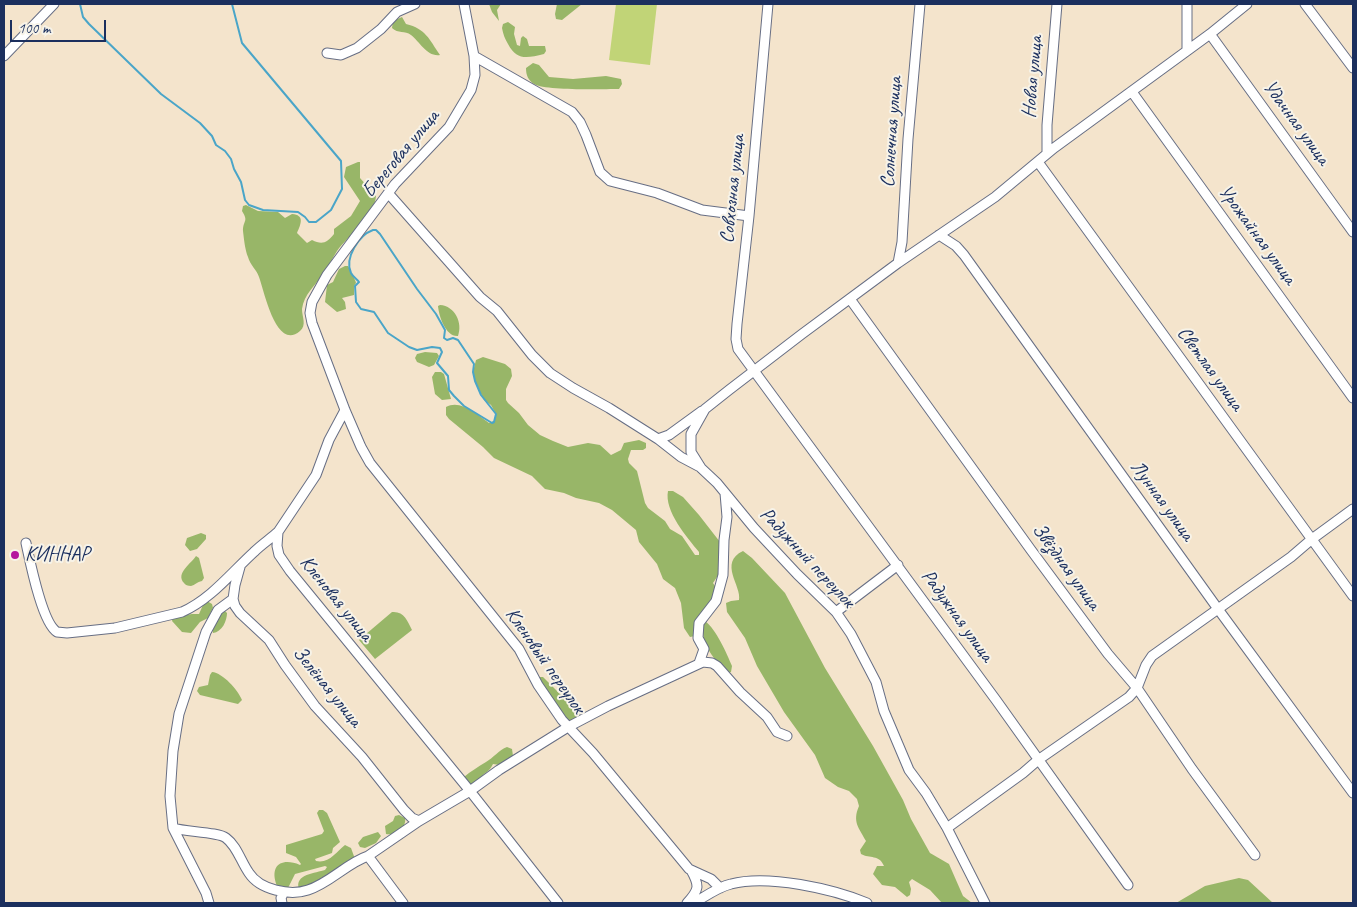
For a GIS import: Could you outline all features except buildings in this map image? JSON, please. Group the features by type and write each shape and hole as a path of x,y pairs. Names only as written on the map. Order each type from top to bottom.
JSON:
{"street":[{"path":"4,56 54,4"},
{"path":"327,53 341,55 357,48 385,26 397,12 415,4"},
{"name":"Береговая улица","path":"310,313 315,295 327,275 388,193 439,138 457,115 474,83 474,56 464,4"},
{"name":"Совхозная улица","path":"755,371 741,354 736,344 736,339 768,4"},
{"name":"Солнечная улица","path":"898,264 902,242 908,139 920,4"},
{"name":"Новая улица","path":"1047,153 1046,136 1057,4"},
{"path":"1186,50 1187,4"},
{"name":"Радужный переулок","path":"985,903 947,828 909,770 887,719 876,682 851,634 836,612 797,574 701,468 691,452 690,440 695,426 705,409 850,299 995,197 1047,153 1210,34 1247,4"},
{"path":"1305,4 1353,68"},
{"name":"Удачная улица","path":"1210,34 1353,232"},
{"path":"474,56 572,112 583,129 600,172 610,181 657,193 702,210 749,216"},
{"name":"Урожайная улица","path":"1132,92 1353,398"},
{"name":"Светлая улица","path":"1038,162 1353,596"},
{"path":"388,193 480,297 497,311 532,355 550,373 609,408 658,439 681,457 701,468"},
{"name":"Лунная улица","path":"939,235 956,246 964,255 1218,609 1353,793"},
{"path":"902,242 922,247"},
{"name":"Звёздная улица","path":"850,299 1031,550 1108,654 1137,688 1192,769 1255,855"},
{"name":"Кленовый переулок","path":"310,313 317,339 345,410 370,463 519,649 554,710 593,753 691,870 712,879 720,888"},
{"name":"Радужная улица","path":"755,371 898,565 1128,884"},
{"path":"658,439 668,435 705,409"},
{"path":"26,543 34,579 42,603 52,628 59,632 115,628 182,612 201,603 278,532 316,475 345,410"},
{"path":"699,663 704,649 698,638 699,623 716,601 723,575 727,517 724,492"},
{"path":"947,828 1038,760 1124,701 1137,688 1149,659 1353,510"},
{"name":"Кленовая улица","path":"278,532 277,546 280,558 470,791 558,903"},
{"path":"209,903 206,893 173,828 170,796 173,751 180,714 199,652 212,619 218,610 234,599 234,585 241,565"},
{"path":"836,612 898,565"},
{"name":"Зелёная улица","path":"234,599 235,606 240,614 269,640 315,706 362,757 404,810 412,818 419,821"},
{"path":"173,828 187,832 224,836 233,845 254,879 265,885 284,892 310,889 368,856 419,821 470,791 499,770 568,727 699,663 712,663 717,666 740,692 767,717 776,732 787,736"},
{"path":"368,856 403,903"},
{"path":"687,903 695,894 697,886 691,870"},
{"path":"694,903 733,883 760,881 827,890 867,903"},
{"path":"282,903 281,898 284,892"}],"green space":[{"path":"489,4 501,4 497,10 499,21 492,12"},
{"path":"557,4 582,4 562,20 556,19"},
{"path":"616,4 657,4 650,65 609,60"},
{"path":"402,17 406,24 423,32 430,39 440,55 431,54 409,34 392,28 393,21"},
{"path":"508,22 515,27 514,34 517,45 520,46 523,36 527,39 529,46 545,46 546,51 544,54 523,57 515,53 507,42 502,30 503,24"},
{"path":"533,63 539,65 549,77 573,79 606,76 621,79 622,84 619,89 575,89 540,86 534,84 527,75 526,68"},
{"path":"360,162 360,178 376,196 371,210 337,251 325,271 307,294 302,309 304,324 302,329 292,335 284,333 272,317 258,274 250,263 247,254 243,231 245,219 242,211 243,206 246,205 258,211 278,212 285,218 292,214 299,216 301,220 297,233 307,243 312,240 324,242 334,234 334,229 351,216 360,201 344,177 346,167"},
{"path":"348,266 356,282 354,295 342,298 346,309 337,312 325,302 327,285 333,282 339,269"},
{"path":"438,306 450,308 454,312 459,326 458,336 450,333 444,326"},
{"path":"425,352 437,353 439,356 434,365 429,367 417,362 415,358 417,354"},
{"path":"483,357 505,364 511,369 512,376 506,389 506,400 528,425 540,435 568,447 588,443 600,445 611,455 621,450 624,443 639,440 646,443 646,448 643,450 631,450 628,459 629,463 637,471 648,508 665,521 670,529 682,536 695,555 699,555 699,552 669,507 668,491 673,491 683,497 720,542 719,574 713,583 717,589 695,636 690,637 684,628 681,603 675,588 663,579 657,564 639,542 636,530 612,510 599,503 545,489 532,476 494,458 449,419 446,415 446,407 457,405 469,409 489,423 494,421 496,414 491,405 484,400 473,372 476,360"},
{"path":"435,372 444,374 451,399 442,400 435,394 432,377"},
{"path":"201,533 206,535 206,539 197,549 190,551 185,545 187,538"},
{"path":"743,551 785,593 825,668 873,746 930,853 949,864 963,896 972,903 942,903 930,890 912,879 909,882 910,895 907,897 895,887 882,885 873,874 877,866 884,866 877,858 861,854 860,850 866,841 856,821 859,806 857,799 849,791 838,787 825,778 815,755 784,712 757,666 745,638 727,612 726,603 739,600 732,562"},
{"path":"196,556 199,558 204,578 192,586 188,586 182,579 183,572"},
{"path":"207,601 212,604 213,608 208,618 200,622 191,633 182,632 172,621 173,617 199,614"},
{"path":"224,610 227,613 225,623 219,631 213,633 214,624"},
{"path":"392,612 402,615 412,630 375,659 359,640"},
{"path":"705,621 713,630 724,649 732,666 731,672 725,672 708,649 703,630 703,622"},
{"path":"212,672 221,675 234,687 242,700 238,704 200,695 197,691 199,687 208,685"},
{"path":"539,677 543,677 577,710 582,710 578,718 571,723 565,720 538,680"},
{"path":"507,747 512,749 513,756 500,765 493,764 489,770 472,784 470,785 464,781 464,777"},
{"path":"319,810 327,813 340,842 333,848 332,853 315,859 316,861 329,859 345,845 351,848 355,859 343,864 337,871 321,878 312,885 299,889 298,884 303,877 325,870 327,867 295,874 288,888 283,889 277,886 275,873 278,865 287,862 301,864 296,857 286,853 286,845 322,834 324,831 317,813"},
{"path":"399,815 405,818 402,828 393,834 386,834 385,826 393,821 395,816"},
{"path":"378,832 381,836 376,843 365,848 360,847 358,843 363,837"},
{"path":"1239,878 1248,880 1273,903 1176,903 1205,886"}],"waterway":[{"path":"80,4 83,17 89,24 161,94 200,123 212,136 216,145 225,151 231,159 241,182 245,200 249,205 263,210 298,212 309,222 316,222 331,210 342,189 341,161 242,43 232,4"},
{"path":"373,230 380,234 436,314 445,330 444,338 447,340 453,338 458,340 474,364 475,381 481,395 496,414 494,422 492,423 464,406 449,390 448,376 437,363 442,352 440,348 432,347 417,350 409,347 388,333 374,312 361,309 356,302 355,286 359,282 353,276 349,267 351,254 358,242 373,230"}],"place":[{"name":"КИННАР","path":"15,555"}]}
